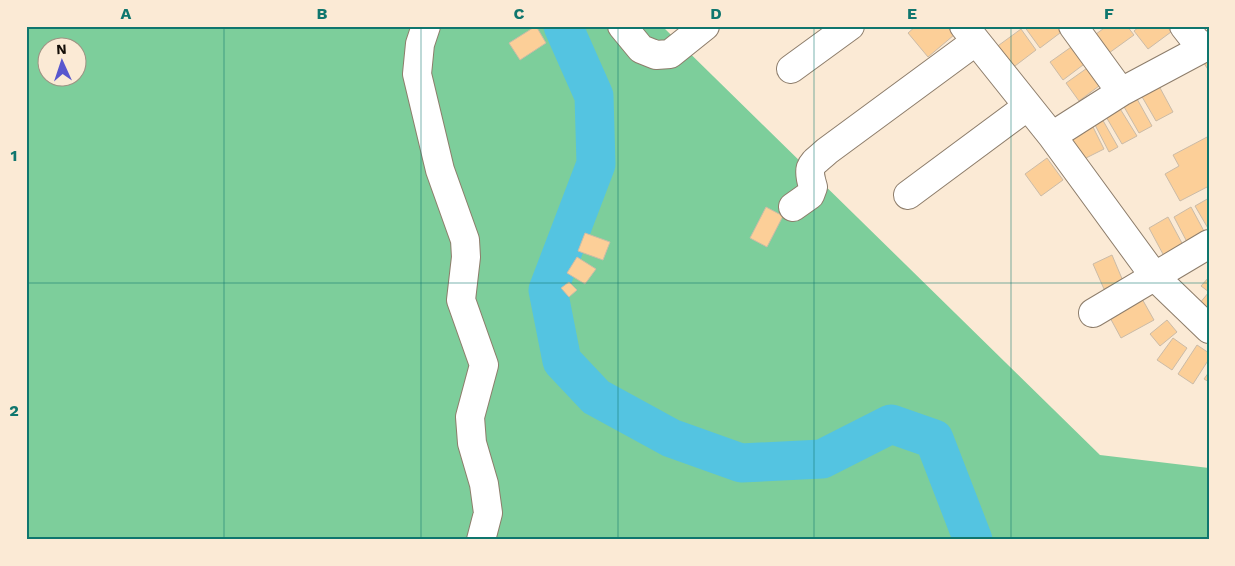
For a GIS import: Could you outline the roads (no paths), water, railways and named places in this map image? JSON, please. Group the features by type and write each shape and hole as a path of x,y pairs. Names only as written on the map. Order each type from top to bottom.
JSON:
{"street":[{"path":"426,26 420,44 417,74 440,170 466,240 461,300 484,365 470,417 472,443 484,484 488,512 481,540"},
{"path":"622,26 641,49 656,55 670,54 704,26"},
{"path":"791,69 850,26"},
{"path":"1073,26 1121,92"},
{"path":"1052,136 1121,92 1205,47 1184,26"},
{"path":"793,207 810,195 813,186 809,174 811,166 970,34 1052,136 1155,277 1209,329"},
{"path":"908,195 1028,106"},
{"path":"1093,313 1209,244"}],"waterway":[{"path":"563,26 594,96 596,164 548,290 562,361 596,397 671,438 741,463 822,459 891,424 934,439 973,540"}]}
